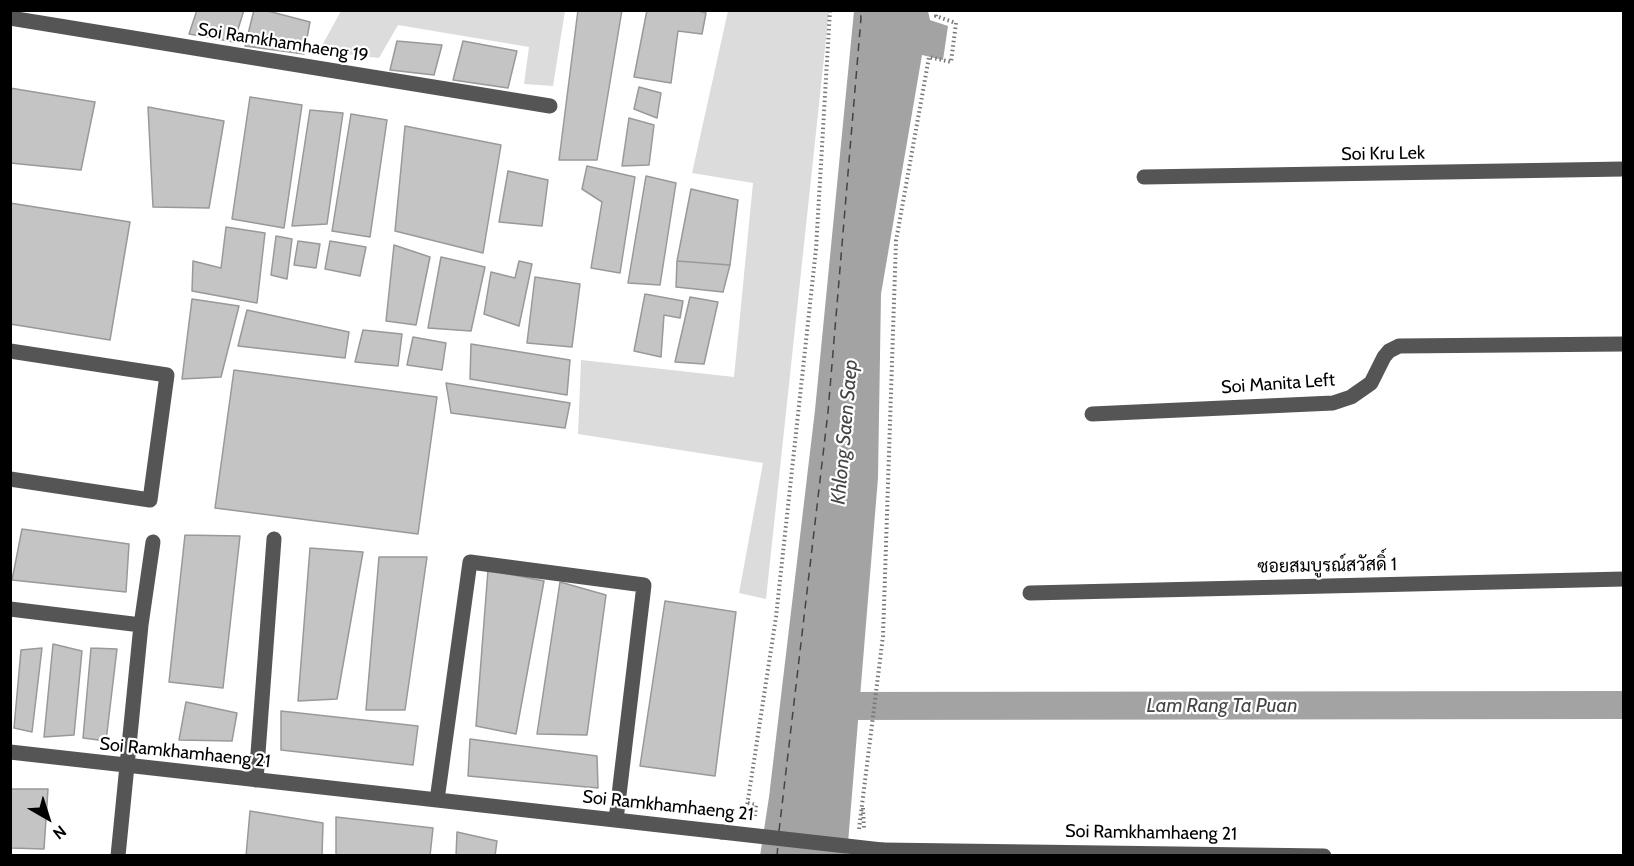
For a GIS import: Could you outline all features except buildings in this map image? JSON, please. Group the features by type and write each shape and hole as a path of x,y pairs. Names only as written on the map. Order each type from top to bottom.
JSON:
{"street":[{"name":"Soi Ramkhamhaeng 19","path":"10,18 550,106"},
{"name":"Soi Kru Lek","path":"1144,177 1623,169"},
{"name":"Soi Manita Left","path":"1092,414 1333,403 1351,396 1371,383 1384,357 1389,351 1399,346 1623,344"},
{"path":"10,351 167,375 150,500 10,479"},
{"path":"256,780 274,539"},
{"path":"118,855 141,625 153,542"},
{"path":"437,800 470,562 644,585 616,820"},
{"name":"ซอยสมบูรณ์สวัสดิ์ 1","path":"1030,593 1623,579"},
{"path":"10,609 141,625"},
{"name":"Soi Ramkhamhaeng 21","path":"10,752 722,832 861,841 882,849 1034,853 1324,855"}],"path":[{"path":"744,824 776,617 816,249 830,10"},
{"path":"861,841 863,792 883,636 896,241 928,57 951,62 956,23 936,16 936,10"},
{"path":"861,841 863,792"}],"shaded area":[{"path":"341,11 565,11 553,86 524,84 529,47 398,25 379,58 319,51"},
{"path":"728,11 829,11 766,599 739,593 763,463 578,434 581,360 734,377 753,183 692,173"}],"water":[{"name":"Khlong Saen Saep","path":"854,11 928,11 930,20 948,26 943,60 922,55 881,294 878,478 847,855 760,856 815,410"}],"waterway":[{"name":"Lam Rang Ta Puan","path":"822,706 1624,705"}],"ferry route":[{"path":"779,831 828,412 860,10"},
{"path":"777,856 778,844"}]}
